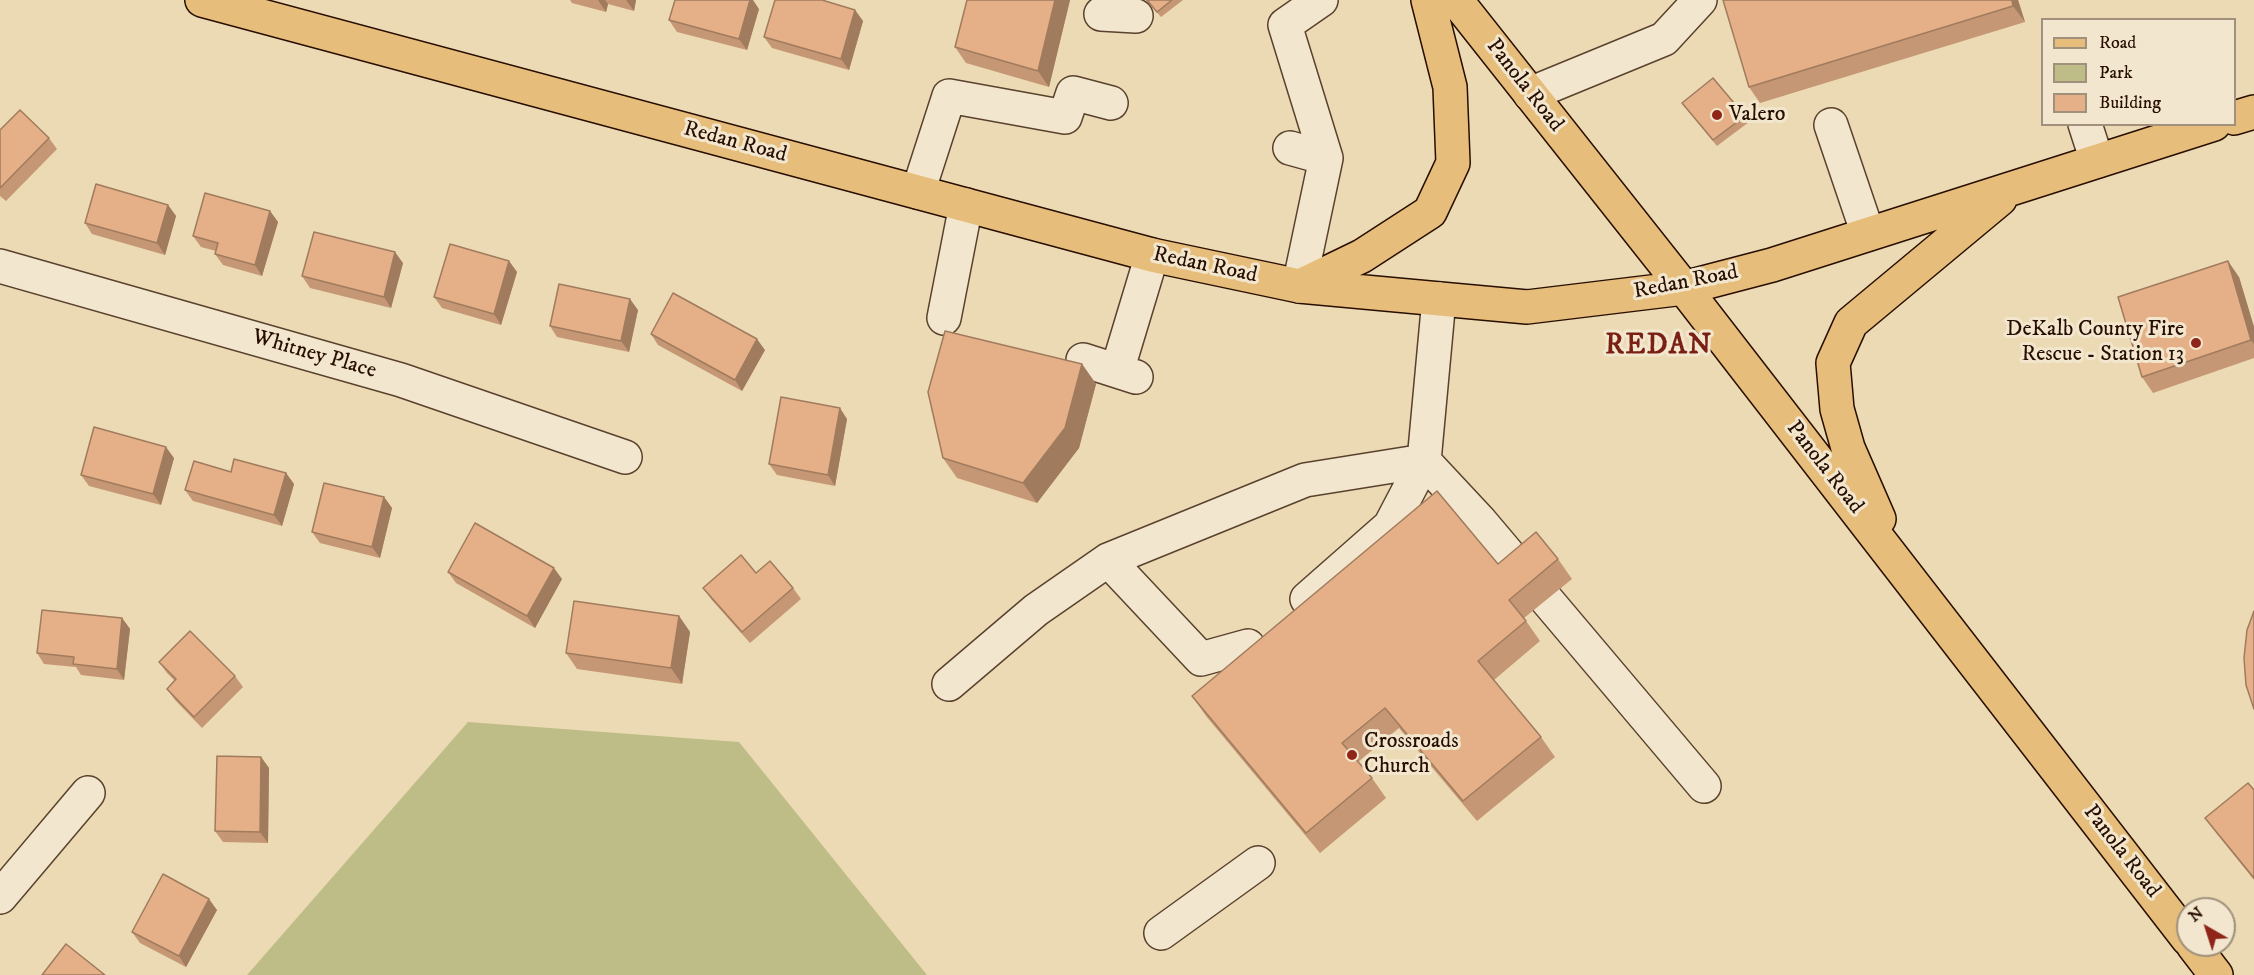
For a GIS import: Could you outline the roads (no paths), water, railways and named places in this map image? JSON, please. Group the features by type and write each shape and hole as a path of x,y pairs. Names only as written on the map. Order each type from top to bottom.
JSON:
{"main road":[{"name":"Redan Road","path":"202,0 1152,255 1299,286 1527,307 1684,288 1772,265 2208,126"},
{"path":"1299,286 1362,256 1430,212 1453,163 1450,87 1428,0"},
{"name":"Panola Road","path":"1456,0 1684,288 2176,923"},
{"path":"2236,118 2254,112"},
{"path":"1912,582 1883,526 1848,448 1837,410 1833,363 1851,323 2013,188"},
{"path":"2202,957 2216,975"}],"street":[{"path":"1299,286 1326,158 1285,25 1322,0"},
{"path":"1530,94 1665,39 1700,0"},
{"path":"1101,14 1136,16"},
{"path":"918,192 949,96 1065,117 1073,93 1111,103"},
{"path":"1831,125 1868,234"},
{"path":"2086,126 2097,161"},
{"path":"1290,148 1326,158"},
{"path":"944,318 966,205"},
{"path":"1083,360 1127,374 1152,255"},
{"name":"Whitney Place","path":"0,266 401,380 625,457"},
{"path":"1307,599 1390,526 1424,461 1439,299"},
{"path":"949,684 1036,610 1108,560 1305,480 1424,461"},
{"path":"1424,461 1488,530 1704,786"},
{"path":"1108,560 1201,659 1248,646"},
{"path":"0,897 88,793"},
{"path":"1161,933 1258,863"}],"place":[{"name":"Valero","path":"1717,115"},
{"name":"DeKalb County Fire Rescue - Station 13","path":"2196,343"},
{"name":"Crossroads Church","path":"1352,755"}],"district":[{"name":"REDAN","path":"1659,347"}]}
